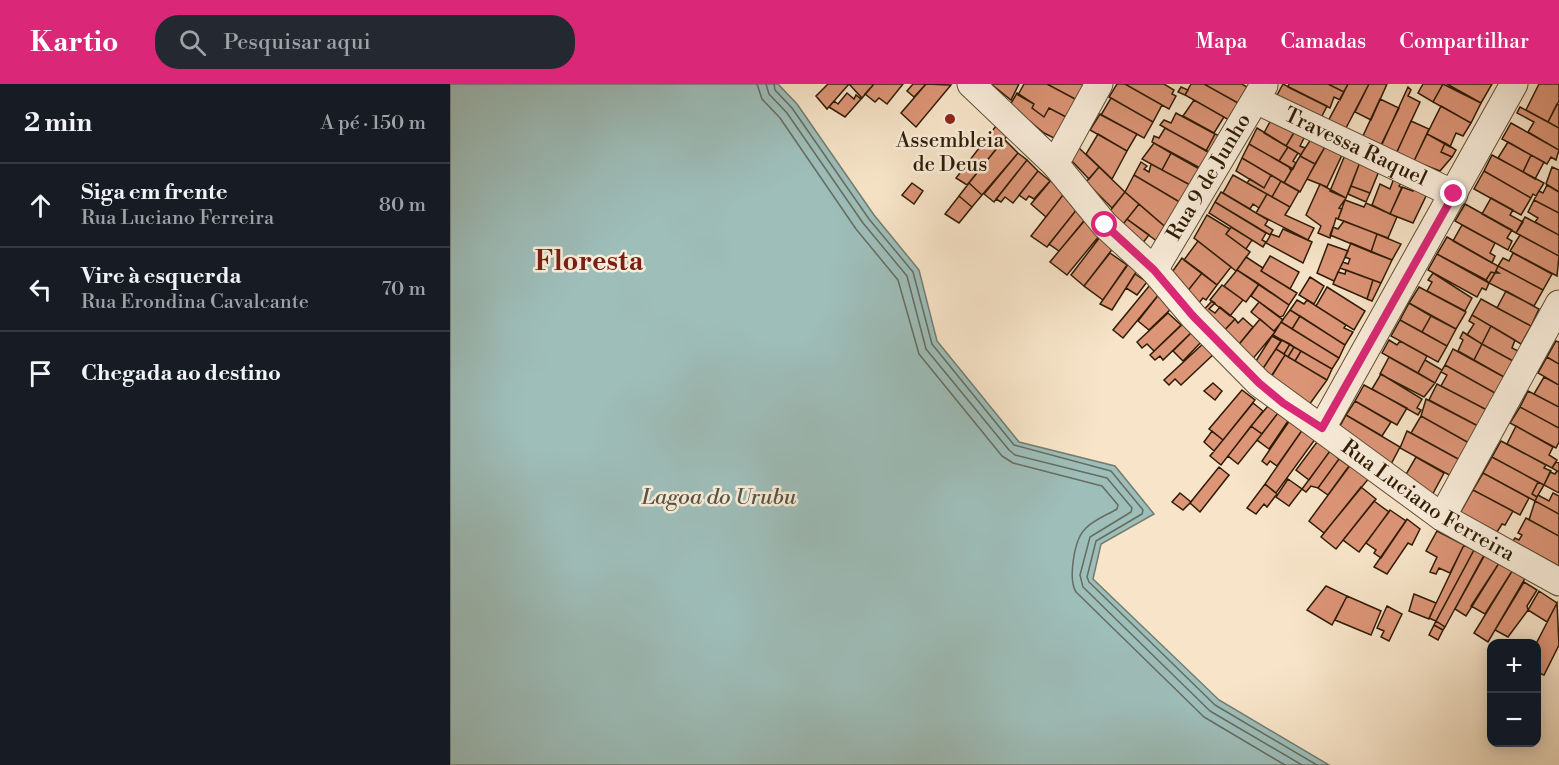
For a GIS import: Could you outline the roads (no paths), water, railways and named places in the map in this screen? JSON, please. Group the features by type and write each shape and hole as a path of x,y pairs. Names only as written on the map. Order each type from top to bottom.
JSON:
{"street":[{"name":"Rua Luciano Ferreira","path":"971,84 1055,164 1105,225 1154,270 1193,316 1259,383 1283,403 1322,428 1442,517 1559,582"},
{"path":"1055,164 1098,84"},
{"path":"1322,428 1514,84"},
{"name":"Travessa Raquel","path":"1261,92 1454,194"},
{"name":"Rua 9 de Junho","path":"1154,270 1261,92"},
{"path":"1442,517 1559,304"}],"water":[{"name":"Lagoa do Urubu","path":"450,84 778,84 797,104 874,215 919,270 937,341 1019,442 1115,466 1154,514 1101,544 1093,579 1219,700 1329,765 450,765"}],"place":[{"name":"Assembleia de Deus","path":"950,119"}],"district":[{"name":"Floresta","path":"589,262"}]}
